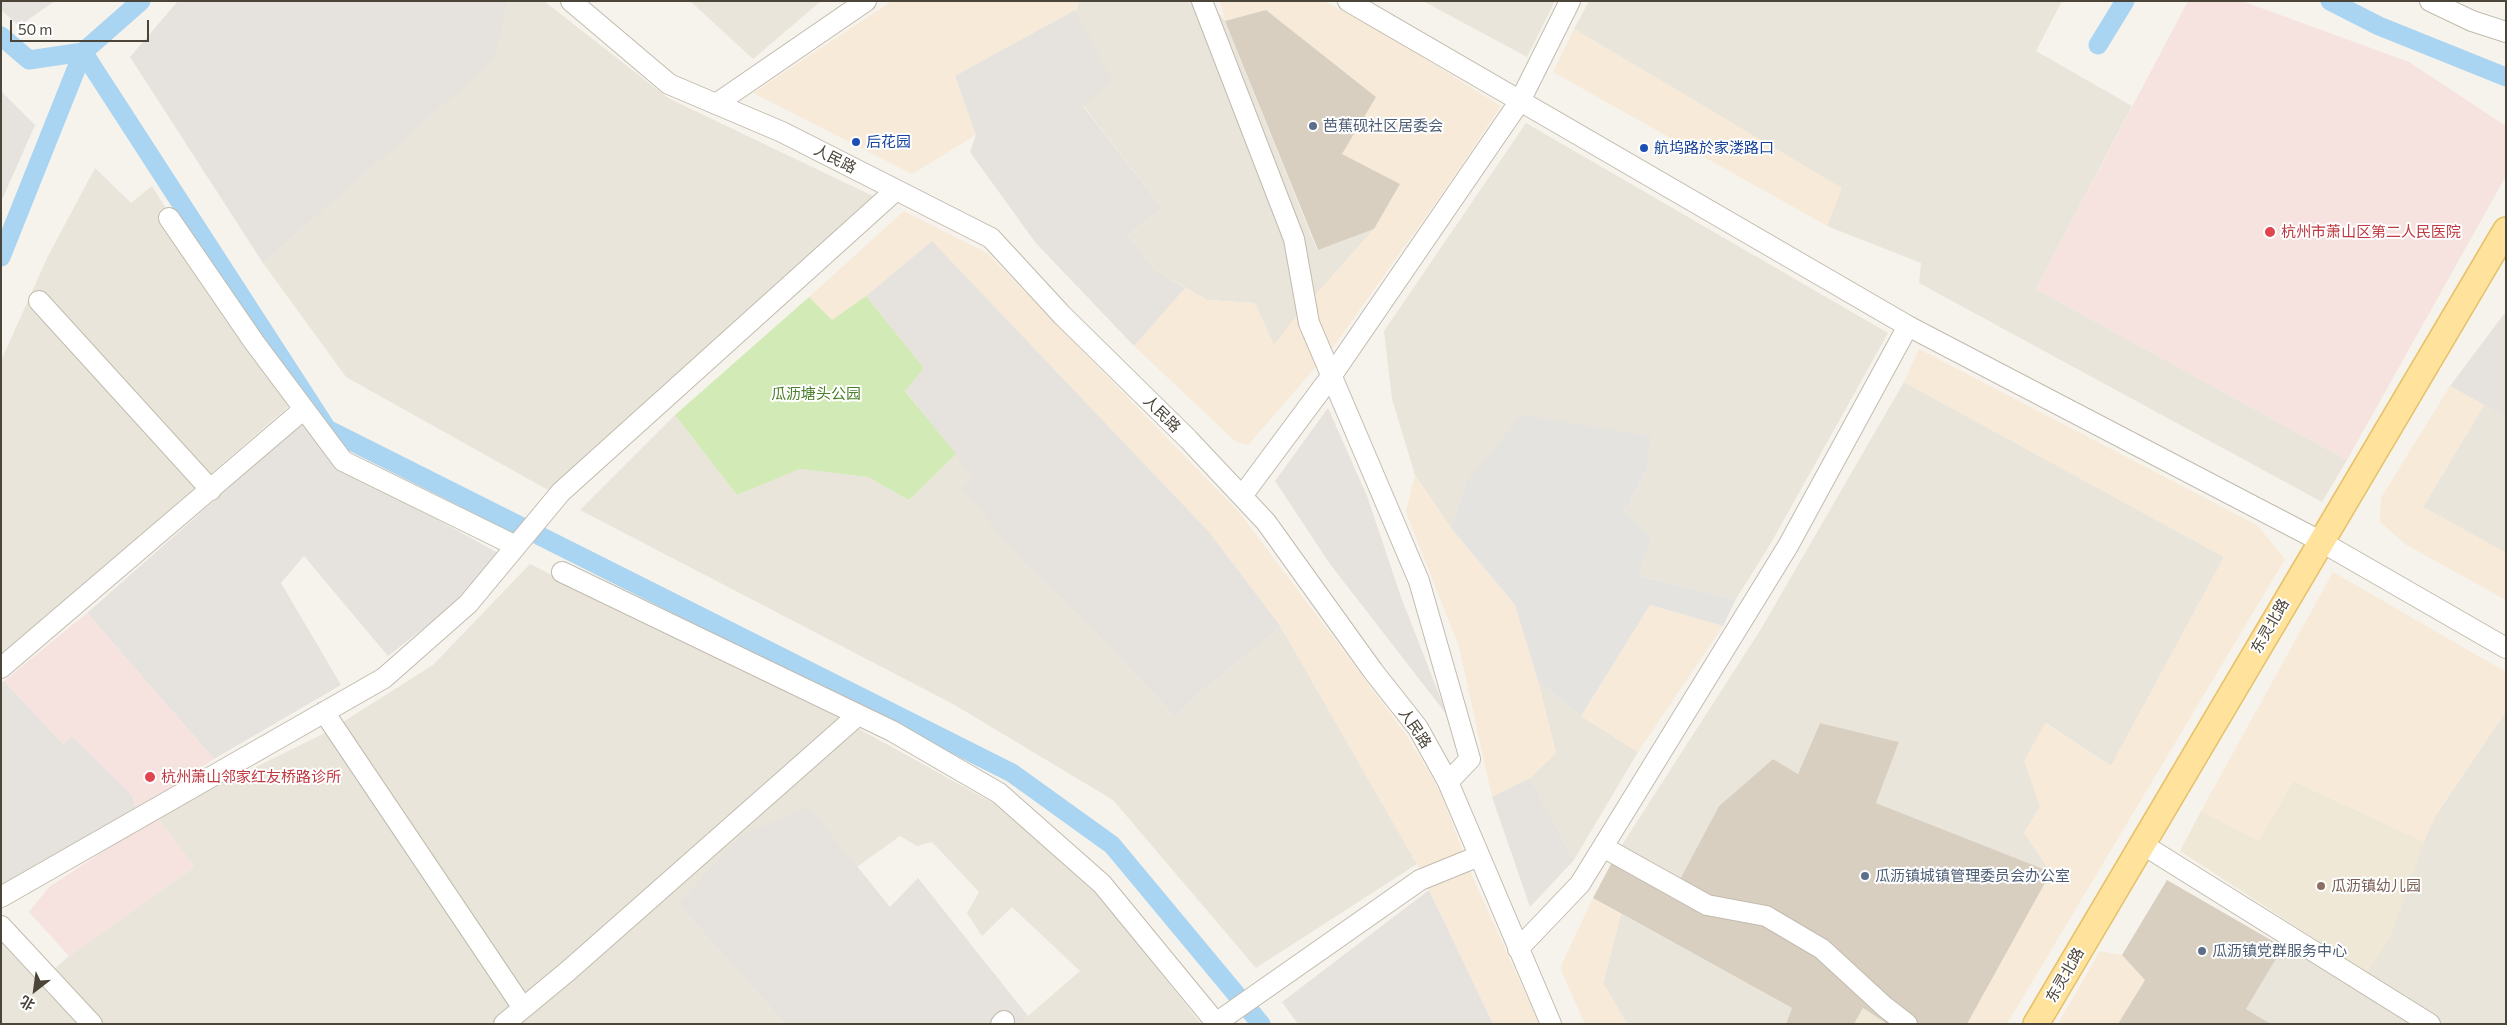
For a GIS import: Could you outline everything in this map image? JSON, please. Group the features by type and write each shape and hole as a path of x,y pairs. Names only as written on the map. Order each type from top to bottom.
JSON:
{"main road":[{"name":"东灵北路","path":"2036,1024 2320,540 2506,230"}],"street":[{"name":"人民路","path":"571,1 669,84 782,132 991,238 1062,315 1188,439 1266,522 1373,671 1418,728 1448,782 1551,1024"},
{"path":"716,104 866,1"},
{"path":"1202,1 1294,239 1309,323 1419,581 1470,759 1448,782"},
{"path":"1348,1 1908,326 2320,540 2506,648"},
{"path":"1242,496 1332,375 1520,100 1570,1"},
{"path":"2430,1 2472,22 2506,32"},
{"path":"1,897 384,678 468,604 555,499 896,190"},
{"path":"169,218 254,342 343,461 516,546"},
{"path":"39,301 211,490"},
{"path":"1518,949 1580,884 1603,848 1788,546 1908,326"},
{"path":"1,668 304,409"},
{"path":"562,572 892,731 999,793 1102,884 1217,1023 1420,880 1479,856"},
{"path":"324,712 523,1008"},
{"path":"504,1024 858,715"},
{"path":"2142,844 2430,1024"},
{"path":"1603,848 1707,905 1766,916 1822,950 1885,1007 1907,1024"},
{"path":"1,926 92,1024"}],"shaded area":[{"path":"1,1 55,1 19,26 1,10"},
{"path":"178,1 508,1 494,60 263,263 130,57"},
{"path":"508,1 544,1 668,98 875,197 548,490 346,377 263,263 493,60"},
{"path":"690,1 821,1 753,59"},
{"path":"892,1 1079,1 1075,10 955,76 976,135 912,174 753,93"},
{"path":"1079,1 1209,1 1225,21 1317,250 1374,229 1296,317 1274,346 1255,303 1207,300 1155,270 1128,235 1162,208 1083,105 1076,10"},
{"path":"1220,1 1325,1 1388,36 1501,106 1446,188 1334,346 1248,445 1236,442 1134,346 1185,288 1207,300 1255,303 1274,345 1296,317 1374,229 1402,181 1400,184 1342,154 1376,97 1266,10 1225,21"},
{"path":"1423,1 1555,1 1527,57"},
{"path":"1589,1 2062,1 2036,51 2132,106 2036,289 2347,460 2322,502 1919,283 1921,263 1827,226 1841,188 1574,29"},
{"name":"杭州市萧山区第二人民医院","path":"2188,1 2242,1 2409,62 2506,126 2506,176 2347,460 2036,289"},
{"path":"1075,10 1112,80 1083,106 1162,208 1128,235 1155,270 1185,288 1134,346 1035,242 970,152 976,135 955,76"},
{"path":"1574,29 1842,188 1827,226 1553,72"},
{"path":"1,91 35,125 1,202"},
{"path":"1526,123 1888,333 1771,543 1736,599 1638,576 1624,512 1646,471 1466,483 1451,528 1415,475 1392,399 1384,331"},
{"path":"95,168 131,203 152,186 289,406 1,656 1,361 48,256"},
{"path":"904,211 987,253 1239,512 1405,733 1440,791 1473,878 1539,1024 1493,1024 1417,864 1281,627 1209,532 932,241 866,296 832,320 809,297"},
{"path":"932,241 1209,532 1281,627 1197,695 1175,717 1091,627 1024,563 963,489 972,476 905,390 924,368 866,296"},
{"path":"2504,314 2506,315 2506,417 2450,386"},
{"path":"1919,349 2257,525 2285,559 2007,1024 1967,1024 2051,872 2024,833 2040,807 2024,761 2045,723 2111,766 2224,557 1904,382"},
{"path":"1904,382 2224,557 2111,766 2046,723 2040,807 2024,833 2051,872 1876,803 1899,742 1820,723 1798,774 1773,759 1719,806 1679,881 1618,851 1761,629"},
{"path":"2450,386 2484,405 2423,507 2506,553 2506,600 2405,544 2380,522 2381,498"},
{"path":"2484,405 2506,416 2506,553 2423,507"},
{"path":"1328,408 1367,496 1401,597 1447,715 1330,564 1275,481"},
{"path":"675,415 737,495 800,469 868,477 909,500 956,454 972,476 1024,563 1091,627 1175,717 1197,695 1281,627 1417,864 1256,968 1113,800 953,704 580,510"},
{"path":"1522,415 1651,436 1646,471 1624,512 1651,537 1638,576 1736,599 1723,626 1650,605 1581,716 1538,681 1515,605 1451,528 1466,483"},
{"path":"303,418 389,493 498,553 452,606 388,656 304,556 281,583 341,685 214,759 87,613 215,500"},
{"path":"1415,475 1451,528 1515,605 1538,681 1556,753 1530,778 1492,797 1459,647 1406,512"},
{"path":"530,564 841,719 995,804 1095,890 1201,1024 1022,1024 1028,1016 1080,971 1012,907 982,936 967,913 979,892 932,842 917,846 900,836 857,867 809,807 678,904 785,1024 1,1024 1,942 39,983 69,956 194,867 156,816 327,732 433,665"},
{"path":"2333,572 2506,672 2506,711 2437,813 2424,842 2293,781 2259,841 2201,811"},
{"path":"1650,605 1723,626 1638,752 1581,716"},
{"name":"杭州萧山邻家红友桥路诊所","path":"87,613 214,759 147,804 194,867 69,956 29,912 49,887 142,826 132,795 72,736 63,744 4,681"},
{"path":"4,681 63,744 72,736 132,795 136,808 41,866 1,885 1,683"},
{"path":"1538,681 1581,716 1638,752 1574,860 1530,778 1556,753"},
{"path":"2506,711 2506,1024 2271,1024 2246,1009 2292,931 2366,973 2432,821"},
{"path":"1530,778 1574,860 1530,907 1492,797"},
{"name":"瓜沥镇幼儿园","path":"2293,781 2424,842 2391,936 2367,973 2180,851 2201,811 2259,841"},
{"path":"809,807 890,907 918,878 1028,1016 1022,1024 785,1024 678,904 740,836"},
{"path":"1429,890 1493,1024 1298,1024 1282,1002"},
{"path":"1593,898 1621,914 1603,983 1627,1024 1585,1024 1560,968"},
{"path":"1621,914 1792,1008 1786,1024 1627,1024 1603,983"},
{"path":"2100,951 2122,955 2145,980 2118,1024 2058,1024"},
{"path":"1863,1008 1887,1024 1854,1024"}],"green space":[{"name":"瓜沥塘头公园","path":"866,296 924,368 905,391 956,454 909,500 868,477 800,469 737,495 675,415 809,297 832,320"}],"building":[{"name":"芭蕉砚社区居委会","path":"1266,10 1376,97 1342,154 1400,184 1374,229 1318,250 1225,21"},
{"name":"瓜沥镇城镇管理委员会办公室","path":"1820,723 1899,742 1876,803 2051,872 1967,1024 1887,1024 1863,1008 1854,1024 1786,1024 1792,1008 1593,898 1618,851 1679,881 1719,806 1773,759 1798,774"},
{"name":"瓜沥镇党群服务中心","path":"2167,880 2283,947 2246,1009 2271,1024 2118,1024 2145,980 2122,955"}],"waterway":[{"path":"1,257 83,52 141,1"},
{"path":"2098,45 2125,1"},
{"path":"2330,1 2379,26 2506,77"},
{"path":"1,36 29,60 83,52 327,429 1012,773 1112,845 1261,1024"}],"place":[{"name":"芭蕉砚社区居委会","path":"1313,126"},
{"name":"后花园","path":"856,142"},
{"name":"航坞路於家溇路口","path":"1644,148"},
{"name":"杭州市萧山区第二人民医院","path":"2270,232"},
{"name":"杭州萧山邻家红友桥路诊所","path":"150,777"},
{"name":"瓜沥镇城镇管理委员会办公室","path":"1865,876"},
{"name":"瓜沥镇幼儿园","path":"2321,886"},
{"name":"瓜沥镇党群服务中心","path":"2202,951"}]}
